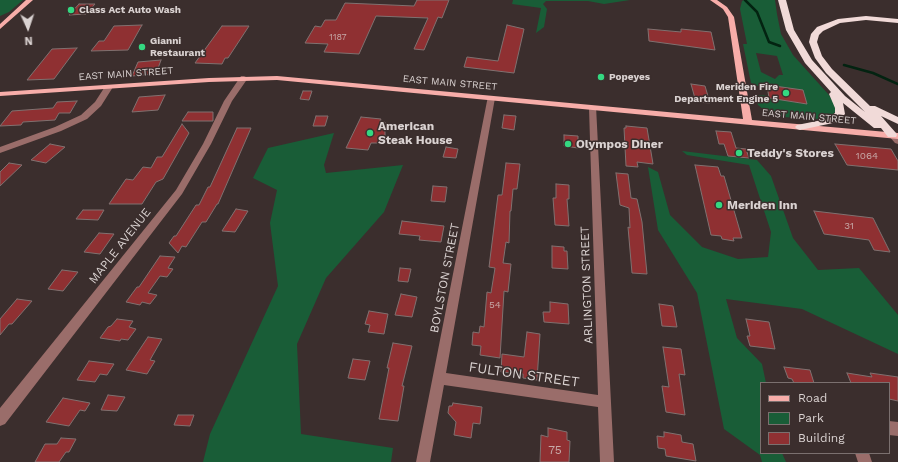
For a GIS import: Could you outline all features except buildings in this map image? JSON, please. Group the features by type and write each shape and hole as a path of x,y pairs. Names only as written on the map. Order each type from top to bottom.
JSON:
{"highway":[{"path":"784,1 788,24 797,45 812,66 829,86 868,121 896,138"},
{"path":"896,138 834,76 818,56 813,42 815,34 826,25 844,20 866,18 898,21"},
{"path":"800,127 830,121 839,115 839,106 829,86"},
{"path":"856,98 898,121"}],"main road":[{"path":"0,27 30,0"},
{"path":"713,0 725,8 731,18 748,122"},
{"name":"EAST MAIN STREET","path":"0,94 244,78 316,81 800,127 896,138"}],"street":[{"name":"MAPLE AVENUE","path":"0,419 179,192 207,144 228,101 244,78"},
{"path":"0,150 78,121 92,110 109,87"},
{"name":"BOYLSTON STREET","path":"423,462 491,98"},
{"name":"ARLINGTON STREET","path":"593,108 607,462"},
{"name":"FULTON STREET","path":"439,378 605,402"}],"green space":[{"path":"0,0 23,0 9,12 0,16"},
{"path":"513,0 630,0 604,4 588,1 546,1 543,4 547,9 544,27 536,33 541,8 512,4"},
{"path":"775,0 781,34 793,55 829,95 835,105 835,112 830,117 819,119 782,117 764,110 758,105 755,98 759,95 806,104 802,90 767,85 767,88 751,83 743,44 747,44 740,9 742,1","holes":["756,53 777,56 783,75 779,75 775,79 761,72"]},
{"path":"334,133 324,165 326,173 403,165 384,212 326,278 297,344 301,434 393,448 391,462 203,462 210,434 278,286 270,223 277,190 253,178 268,148"},
{"path":"682,151 757,160 771,176 793,238 818,270 859,268 898,315 898,354 802,309 726,299 737,338 762,364 766,382 760,382 760,454 782,454 786,462 762,462 760,455 724,429 697,293 658,230 648,167 658,172 670,215 702,247 738,259 768,257 771,232 749,165 687,155"}],"waterway":[{"path":"745,0 757,12 769,42 780,46"},
{"path":"844,65 873,73 898,84"}],"place":[{"name":"Class Act Auto Wash","path":"71,10"},
{"name":"Gianni Restaurant","path":"142,47"},
{"name":"Popeyes","path":"601,77"},
{"name":"Meriden Fire Department Engine 5","path":"786,93"},
{"name":"American Steak House","path":"370,133"},
{"name":"Olympos Diner","path":"568,144"},
{"name":"Teddy's Stores","path":"739,153"},
{"name":"Meriden Inn","path":"719,205"}]}
